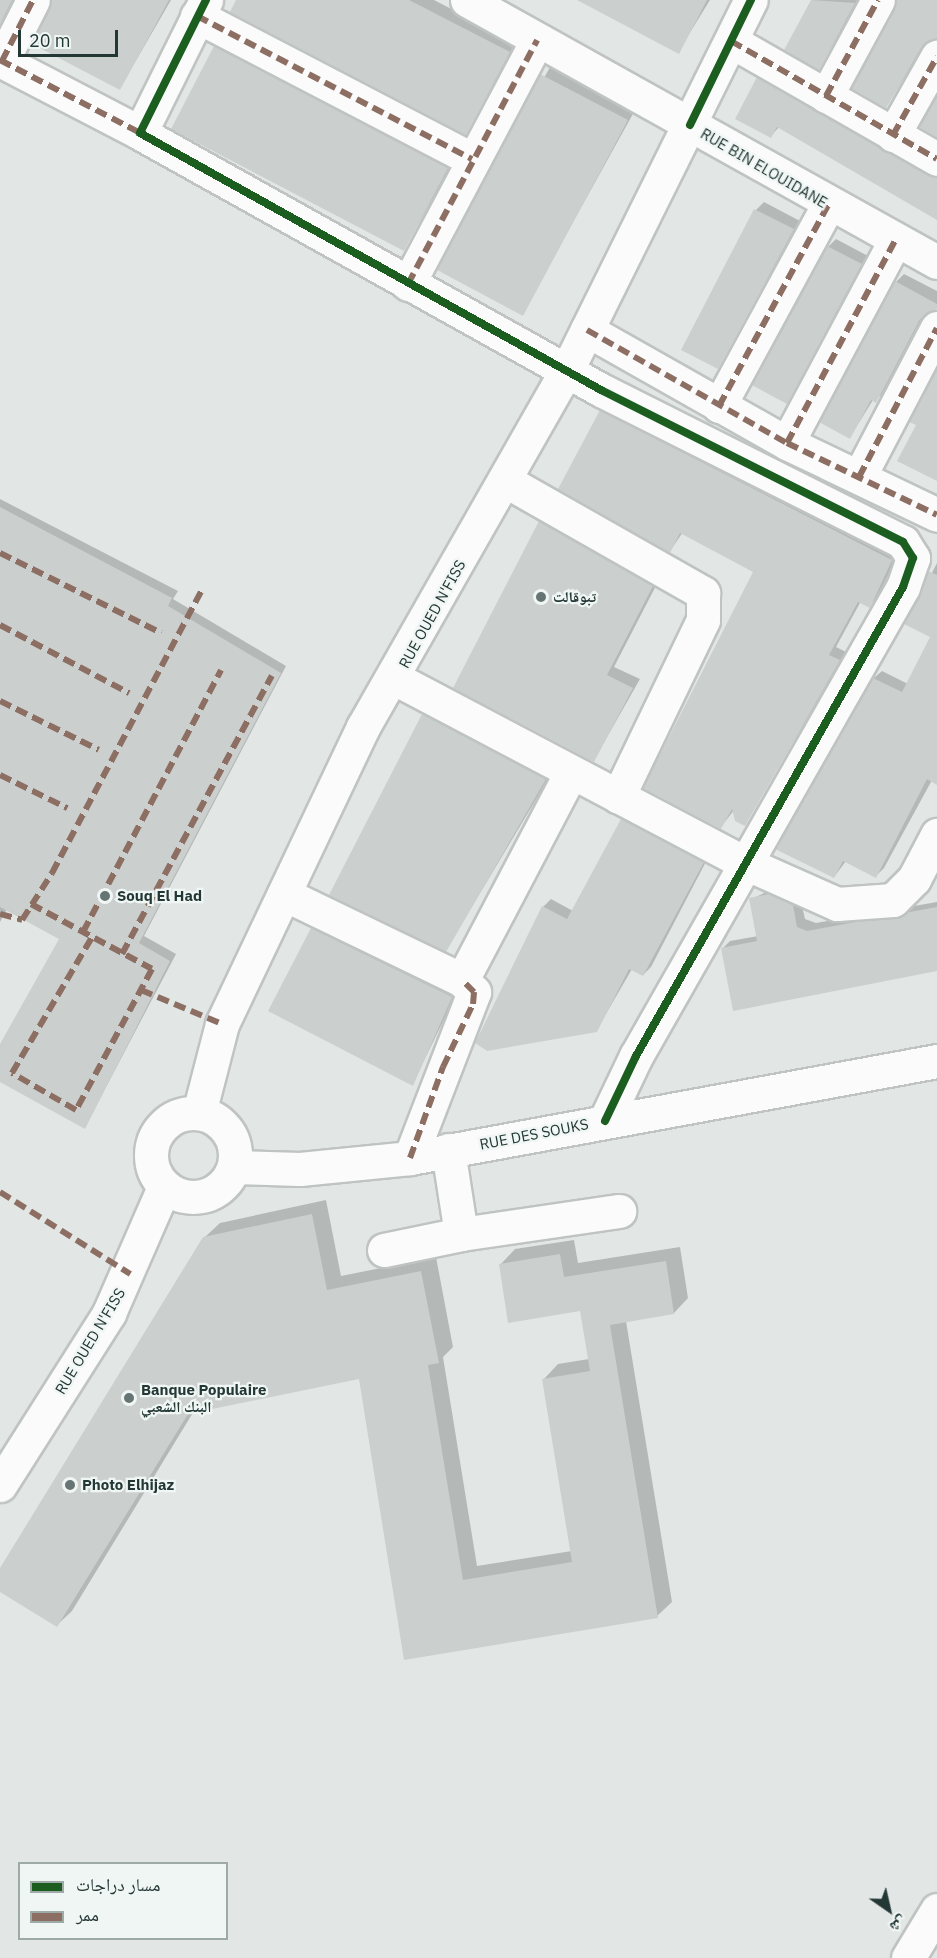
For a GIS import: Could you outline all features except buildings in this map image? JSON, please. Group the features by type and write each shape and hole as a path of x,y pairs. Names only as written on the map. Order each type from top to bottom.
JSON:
{"street":[{"path":"33,0 1,61 140,133 408,284 567,370 903,542 913,558 903,587 636,1056 605,1121"},
{"name":"RUE BIN ELOUIDANE","path":"467,0 690,124 828,205 937,262"},
{"name":"RUE OUED N'FISS","path":"199,1113 222,1024 363,727 396,679 567,370 751,0"},
{"path":"826,96 878,0"},
{"path":"140,133 202,8 472,159"},
{"path":"408,284 472,159 537,40"},
{"path":"731,41 937,159"},
{"path":"893,135 937,57"},
{"path":"720,406 828,205"},
{"path":"788,443 895,241"},
{"path":"859,477 937,328"},
{"path":"587,330 788,443 937,515"},
{"path":"506,481 703,593 703,620 618,797"},
{"path":"396,679 745,863 837,904 878,905 905,892 937,835"},
{"path":"462,980 571,772"},
{"path":"284,894 462,980 474,992 473,1004 443,1067 410,1158"},
{"name":"RUE DES SOUKS","path":"235,1167 300,1169 410,1158 937,1062"},
{"path":"199,1113 229,1131 236,1148 235,1167 212,1194 194,1198 164,1187 151,1163 155,1136 166,1122 199,1113"},
{"path":"448,1150 461,1234"},
{"name":"RUE OUED N'FISS","path":"0,1485 109,1313 164,1187"},
{"path":"384,1250 461,1234 619,1211"},
{"path":"908,1958 937,1910"}],"marked path":[{"path":"2,61 33,0"},
{"path":"826,96 878,0"},
{"path":"197,16 472,159"},
{"path":"408,284 537,40"},
{"path":"731,41 937,159"},
{"path":"893,135 937,57"},
{"path":"0,60 140,133"},
{"path":"719,406 828,205"},
{"path":"787,443 895,241"},
{"path":"859,477 937,328"},
{"path":"587,330 787,443 937,515"},
{"path":"0,553 161,633"},
{"path":"0,914 22,920 52,873 201,591"},
{"path":"0,625 129,693"},
{"path":"83,932 221,670"},
{"path":"122,954 272,676"},
{"path":"0,701 99,750"},
{"path":"0,775 67,808"},
{"path":"31,904 152,969 76,1110 12,1073 92,937"},
{"path":"410,1158 443,1067 473,1004 474,992 462,980"},
{"path":"141,990 222,1024"},
{"path":"0,1192 130,1274"}],"cycle path":[{"path":"206,0 140,133 601,390 903,542 913,558 903,587 636,1056 605,1121"},
{"path":"690,125 751,0"}],"place":[{"name":"تبوقالت","path":"541,597"},
{"name":"Souq El Had","path":"105,896"},
{"name":"Banque Populaire البنك الشعبي","path":"129,1398"},
{"name":"Photo Elhijaz","path":"70,1485"}]}
